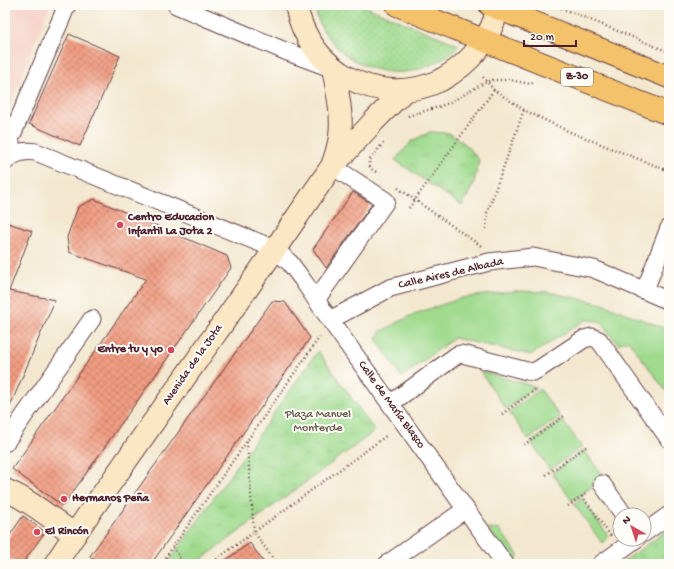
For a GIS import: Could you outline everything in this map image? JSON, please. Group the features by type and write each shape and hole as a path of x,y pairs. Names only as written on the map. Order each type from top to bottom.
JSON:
{"highway":[{"name":"Z-30","path":"397,5 669,114"},
{"path":"495,6 669,77"}],"street":[{"path":"67,5 10,140 11,153 23,151 36,152 275,249"},
{"path":"176,5 285,51 333,68"},
{"path":"296,5 302,29 310,44 333,68 344,76 365,85 380,89 393,90 405,90 433,84 462,66 484,41 492,25 495,6"},
{"name":"Avenida de la Jota","path":"332,166 338,148 341,120 333,68"},
{"name":"Avenida de la Jota","path":"60,562 75,535 332,166 405,90"},
{"path":"316,300 386,201 332,166"},
{"path":"645,290 669,228"},
{"name":"Calle de María Blasco","path":"275,249 293,267 302,279 505,564"},
{"name":"Calle Aires de Albada","path":"330,320 390,288 489,262 533,258 594,269 669,301"},
{"path":"5,443 92,319"},
{"path":"390,404 457,355 461,354 534,372 584,339 592,337 599,340 669,439"},
{"path":"602,484 618,507"},
{"path":"5,490 22,498 75,535"},
{"path":"387,564 466,508"},
{"path":"652,527 669,515"},
{"path":"601,564 625,547"}],"path":[{"path":"554,5 669,52"},
{"path":"406,117 449,103 492,80 502,79 534,84 538,80 545,64"},
{"path":"483,77 494,90 524,110 570,132 669,171"},
{"path":"410,208 494,90"},
{"path":"486,229 487,213 524,110"},
{"path":"377,173 369,165 369,161 386,139"},
{"path":"396,186 480,246"},
{"path":"161,564 330,320"},
{"path":"502,414 536,389"},
{"path":"524,445 564,416"},
{"path":"210,564 386,436"},
{"path":"247,441 254,532 277,564"},
{"path":"546,475 587,446"},
{"path":"582,496 612,537"},
{"path":"173,547 184,564"}],"shaded area":[{"path":"5,5 50,5 5,118"}],"green space":[{"path":"314,5 361,5 459,45 438,62 423,68 394,72 379,70 366,66 341,51 322,28"},
{"path":"430,132 449,133 464,143 479,160 474,183 462,206 395,160 412,141"},
{"path":"515,291 548,292 603,304 669,330 669,395 628,340 618,344 600,321 585,320 531,355 454,338 402,377 377,340 380,332 414,314 462,298"},
{"name":"Plaza Manuel Monterde","path":"318,351 375,431 195,564 167,564"},
{"path":"480,371 536,387 506,409"},
{"path":"540,389 560,417 528,439 509,412"},
{"path":"562,420 582,447 550,470 531,442"},
{"path":"584,450 604,478 572,501 552,473"},
{"path":"582,498 609,537 602,543 574,504"},
{"path":"488,529 500,530 518,555 516,564 513,564"},
{"path":"669,529 669,564 620,564 644,547 652,547 652,541"}],"building":[{"path":"69,34 120,56 80,146 29,124"},
{"path":"353,192 372,204 326,268 313,249"},
{"path":"94,199 227,256 231,268 63,506 12,469 146,279 69,252 67,237 78,207"},
{"path":"5,222 32,231 9,291 55,300 5,418"},
{"path":"272,301 285,302 310,338 151,564 96,564 90,556"},
{"path":"23,516 45,532 22,564 5,564 5,542"},
{"path":"250,543 265,564 220,564"}],"place":[{"name":"Centro Educacion Infantil La Jota 2","path":"120,225"},
{"name":"Entre tu y yo","path":"171,350"},
{"name":"Hermanos Peña","path":"64,499"},
{"name":"El Rincón","path":"37,532"}]}
